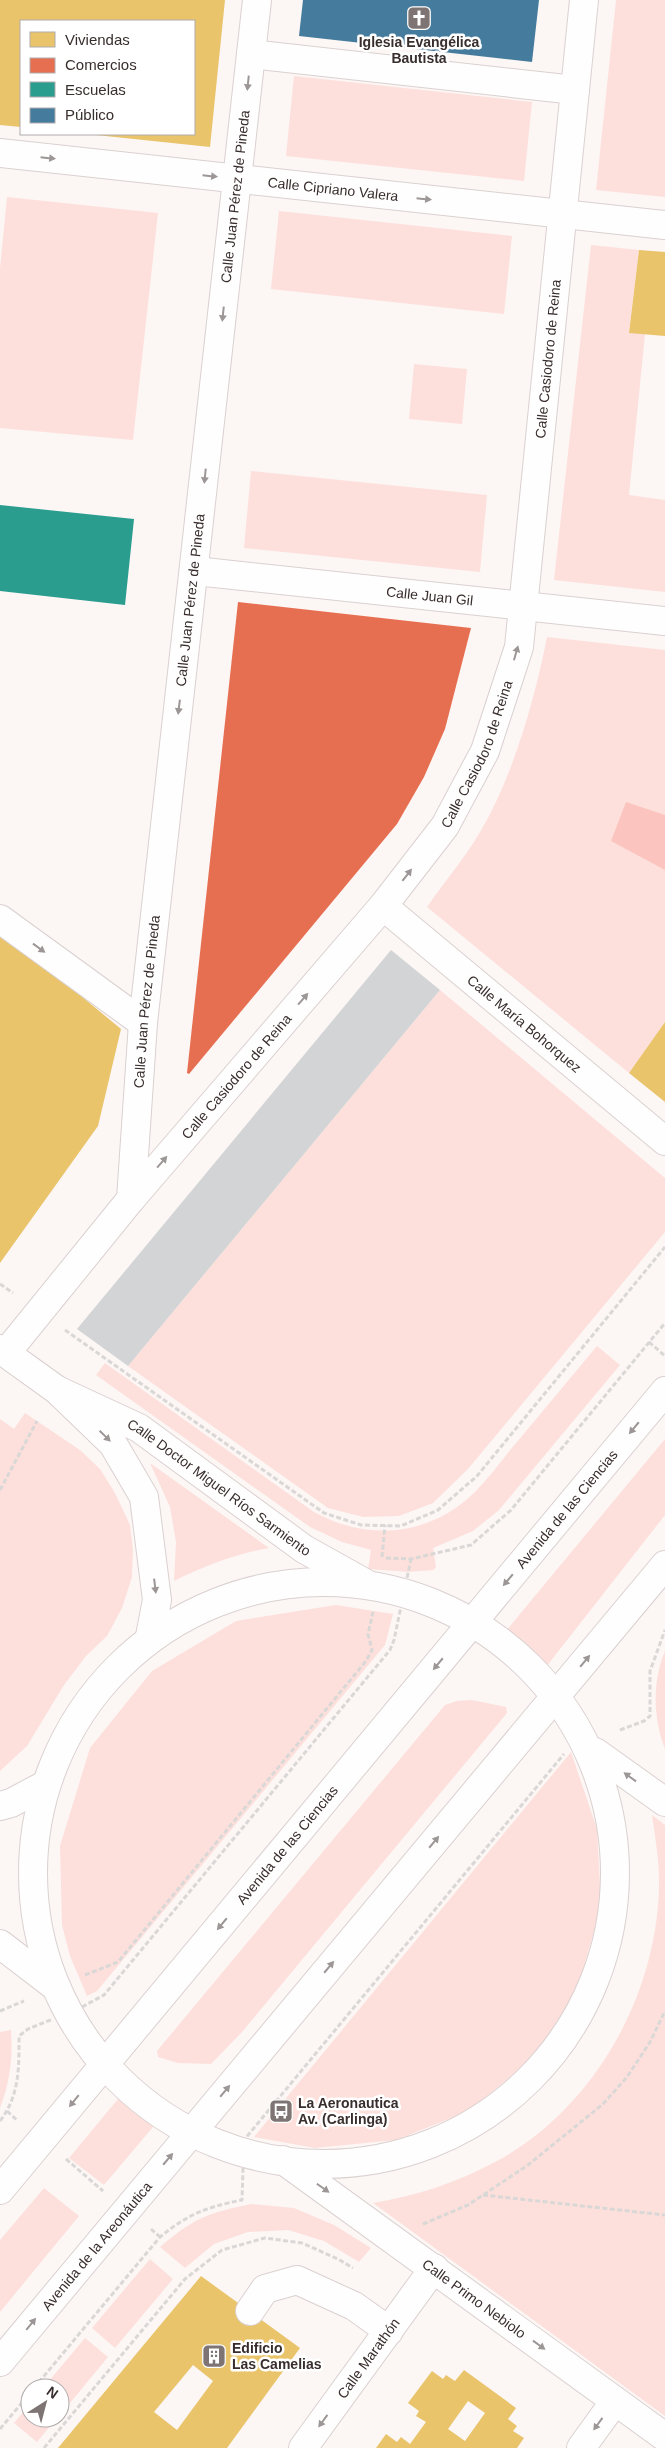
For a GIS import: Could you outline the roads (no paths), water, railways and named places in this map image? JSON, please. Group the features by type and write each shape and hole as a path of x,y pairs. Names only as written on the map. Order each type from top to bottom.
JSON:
{"street":[{"name":"Calle Juan Pérez de Pineda","path":"131,1199 143,1023 195,571 257,0"},
{"name":"Calle Casiodoro de Reina","path":"3,1351 39,1312 131,1199 383,906 445,826 485,751 519,647 584,0"},
{"path":"251,54 575,90"},
{"name":"Calle Cipriano Valera","path":"0,153 665,226"},
{"name":"Calle Juan Gil","path":"195,571 665,621"},
{"name":"Calle María Bohorquez","path":"383,906 665,1141"},
{"path":"0,919 143,1023"},
{"name":"Calle Doctor Miguel Ríos Sarmiento","path":"3,1351 57,1390 113,1444 144,1497 157,1600 150,1636"},
{"name":"Calle Doctor Miguel Ríos Sarmiento","path":"57,1390 138,1428 304,1549 377,1590"},
{"name":"Avenida de las Ciencias","path":"105,2063 665,1391"},
{"path":"194,2129 665,1565"},
{"path":"309,1583 343,1584 377,1590 404,1596 469,1627 554,1699 580,1727 592,1747 616,1840 618,1878 616,1916 608,1954 595,1990 578,2024 556,2056 531,2084 501,2109 469,2129 434,2145 397,2156 360,2162 321,2164 283,2160 243,2150 194,2129 105,2063 69,2012 56,1987 39,1939 31,1888 32,1836 43,1786 60,1742 84,1702 114,1667 150,1636 179,1618 209,1604 242,1593 275,1586 309,1583"},
{"path":"592,1747 665,1802"},
{"path":"0,1806 11,1804 43,1786"},
{"path":"0,1944 56,1987"},
{"path":"0,2190 105,2063"},
{"name":"Avenida de la Areonáutica","path":"0,2362 194,2129"},
{"name":"Calle Primo Nebiolo","path":"283,2160 665,2437"},
{"name":"Calle Marathón","path":"303,2448 434,2268"},
{"path":"250,2311 265,2289 297,2280 354,2306 389,2331"},
{"path":"580,2448 615,2401"}],"place":[{"name":"Iglesia Evangélica Bautista","path":"419,18"},
{"name":"La Aeronautica Av. (Carlinga)","path":"281,2111"},
{"name":"Edificio Las Camelias","path":"214,2356"}]}
